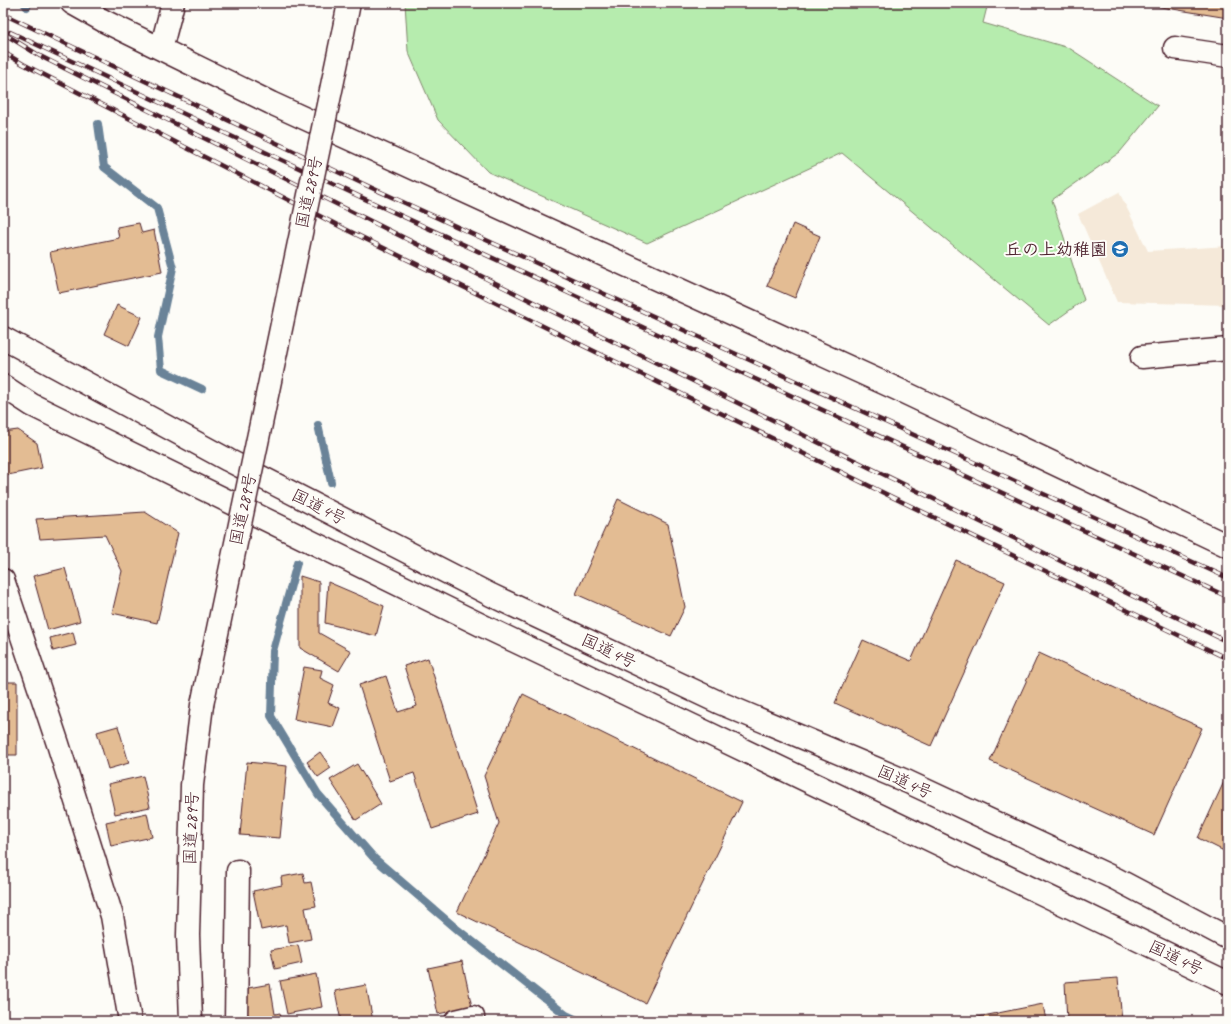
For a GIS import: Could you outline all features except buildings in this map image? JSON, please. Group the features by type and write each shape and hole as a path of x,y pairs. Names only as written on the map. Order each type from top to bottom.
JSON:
{"main road":[{"path":"72,3 161,50 271,103 897,389 1228,546"},
{"path":"161,50 173,3"},
{"name":"国道289号","path":"191,1021 188,935 192,785 202,705 349,3"},
{"path":"1174,48 1228,56"},
{"name":"国道4号","path":"3,338 228,460 491,595 718,702 908,782 1116,879 1228,938"},
{"path":"1142,357 1228,349"},
{"name":"国道4号","path":"3,386 32,405 483,626 1228,983"},
{"path":"3,580 58,744 112,916 130,1021"},
{"path":"236,1021 238,871"}],"shaded area":[{"name":"丘の上幼稚園","path":"1119,192 1148,251 1228,246 1228,305 1117,302 1078,214"}],"green space":[{"path":"405,3 988,3 983,23 1069,48 1158,106 1120,152 1052,200 1084,300 1049,325 842,153 647,243 488,172 438,120 408,51"}],"waterway":[{"path":"24,3 27,7"},
{"path":"98,124 104,167 157,208 173,268 158,337 161,370 202,389"},
{"path":"318,425 331,482"},
{"path":"297,563 273,651 271,716 318,794 374,858 458,930 566,1015 579,1021"}],"railway":[{"path":"3,14 372,188 1228,578"},
{"path":"10,32 367,200 1228,597"},
{"path":"3,33 40,56 485,278 1228,642"},
{"path":"3,52 23,64 345,229 892,497 1228,659"}],"place":[{"name":"丘の上幼稚園","path":"1120,249"}]}
